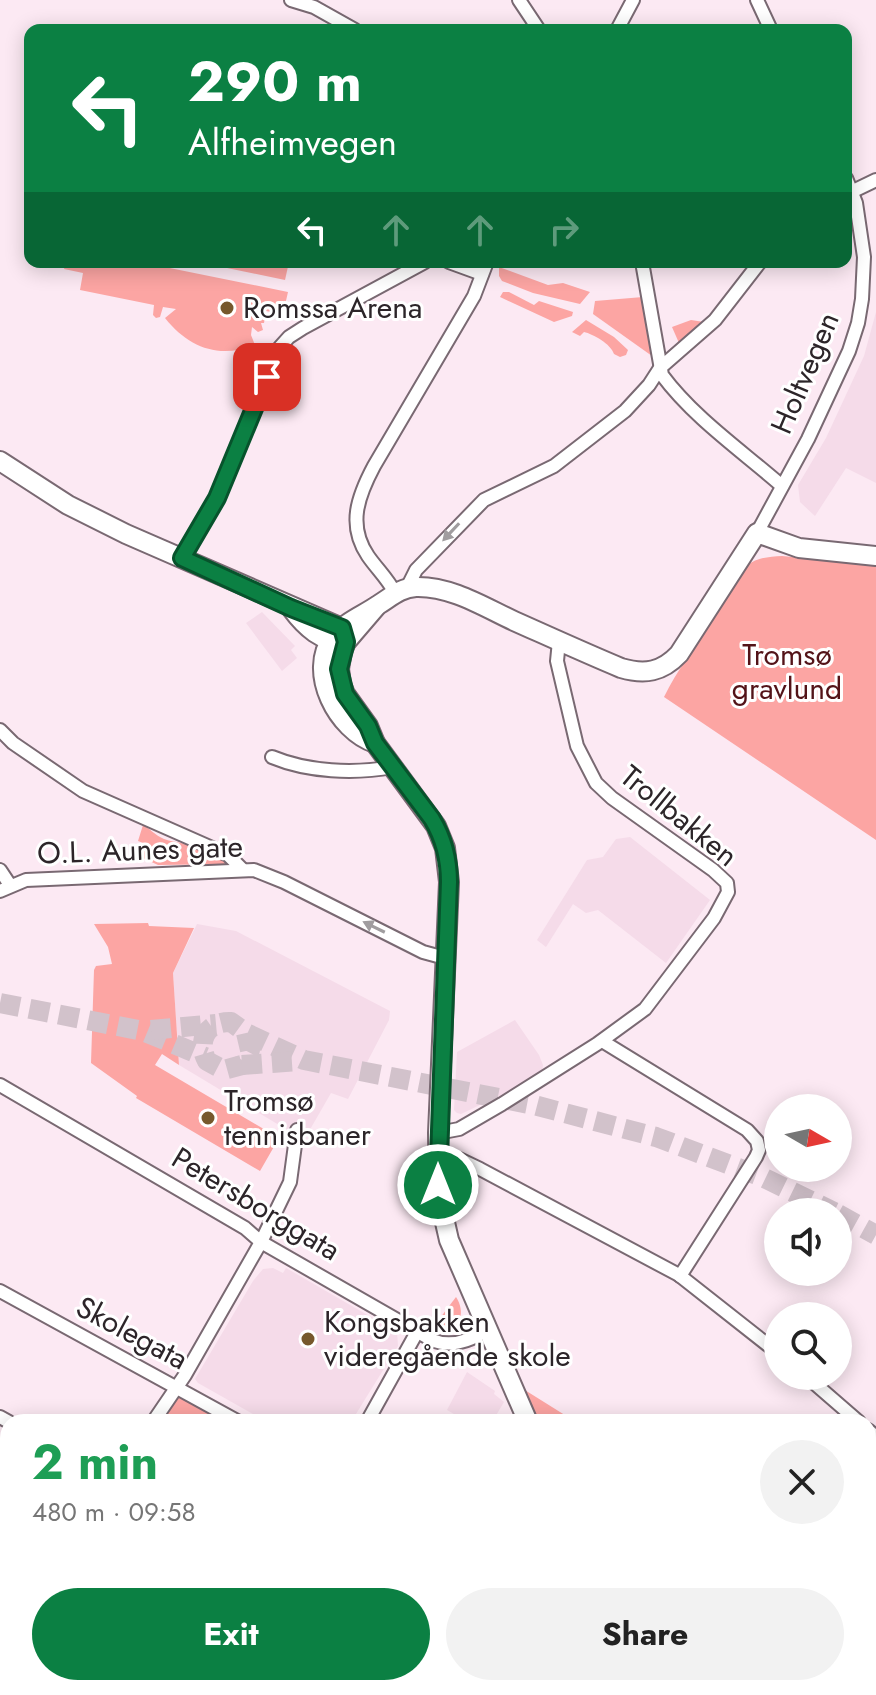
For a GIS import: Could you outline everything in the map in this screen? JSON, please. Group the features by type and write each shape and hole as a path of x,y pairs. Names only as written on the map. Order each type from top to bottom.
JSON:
{"street":[{"path":"291,0 316,3 346,24"},
{"path":"519,0 535,24"},
{"path":"620,24 633,0"},
{"path":"757,0 768,24"},
{"path":"852,192 876,180"},
{"name":"Holtvegen","path":"757,533 808,439 844,362 858,323 864,257 852,202"},
{"path":"182,558 217,498 280,347 303,328 414,268"},
{"path":"485,268 474,296 359,495 356,512 358,536 369,557 390,583 401,591 433,589 460,596 634,672 654,671 665,667 688,642 757,533 799,548 876,556"},
{"path":"643,268 660,368 672,388 782,486"},
{"path":"339,638 401,591 416,570 484,500 554,466 604,429 635,400 660,368 715,320 755,268"},
{"path":"0,461 68,505 291,608 339,638"},
{"path":"339,638 341,684 345,694 368,726 375,743 432,819 445,848 449,875 438,1133 439,1196 445,1227 524,1414"},
{"name":"Trollbakken","path":"438,1133 464,1127 602,1041 636,1016 655,998 708,927 726,899 729,888 713,870 612,798 596,783 577,746 557,661 559,641"},
{"path":"0,730 13,743 83,791 228,855 242,869"},
{"path":"272,757 304,767 368,771 393,767"},
{"path":"0,870 5,888"},
{"name":"O.L. Aunes gate","path":"5,888 26,880 254,870 274,877 423,952 445,958"},
{"path":"602,1041 733,1121 757,1141 759,1150 756,1157 680,1276"},
{"name":"Petersborggata","path":"0,1085 417,1332 448,1345 487,1330"},
{"path":"158,1414 261,1242 290,1182 297,1130"},
{"path":"438,1155 459,1159 480,1169 680,1276 764,1342"},
{"name":"Skolegata","path":"0,1291 225,1414"},
{"path":"371,1414 417,1332"},
{"path":"822,1390 850,1414"}],"shaded area":[{"path":"876,312 876,483 846,468 815,516 800,502 798,485 826,438 864,356"},
{"path":"262,612 295,646 291,650 297,658 282,671 246,623"},
{"path":"630,837 710,900 666,963 598,910 586,913 573,904 546,947 537,940 587,860 603,857 616,839"},
{"path":"197,924 236,931 390,1011 389,1020 348,1099 331,1093 308,1133 284,1128 179,1065 173,973"},
{"path":"515,1020 539,1055 542,1073 483,1105 457,1113 454,1110 457,1052"},
{"name":"Kongsbakken videregående skole","path":"273,1268 283,1273 286,1268 397,1332 398,1346 356,1414 253,1414 195,1379 263,1269"},
{"path":"467,1372 495,1391 494,1394 504,1402 497,1414 454,1414 447,1410"}],"green space":[{"name":"Romssa Arena","path":"170,268 288,292 283,314 266,311 264,323 261,323 263,330 258,332 252,327 255,345 217,351 195,343 174,328 165,318 176,309 163,307 160,317 156,318 153,315 154,305 80,290 83,273 64,269"},
{"path":"227,268 288,268 285,280"},
{"path":"499,268 502,268 548,285 563,283 590,292 580,304 533,293 502,281"},
{"path":"503,292 534,305 539,301 573,312 572,316 554,322 500,297"},
{"path":"643,297 652,356 593,314 595,301"},
{"path":"586,320 614,337 628,350 626,355 620,357 614,354 606,343 592,335 584,332 580,336 572,332"},
{"path":"691,320 704,322 691,338 679,343 672,327"},
{"name":"Tromsø gravlund","path":"782,556 876,565 876,840 664,697 741,572 759,559"},
{"path":"143,825 164,839 216,852 229,864 158,865 143,858 146,844 138,841"},
{"path":"148,923 149,926 194,928 173,973 179,1065 162,1054 155,1065 279,1138 260,1171 136,1098 91,1063 94,970 96,966 112,964 108,947 94,924"},
{"path":"456,1297 461,1311 458,1322 449,1329 434,1326"},
{"path":"520,1387 563,1414 534,1414"},
{"path":"176,1397 181,1397 210,1414 164,1414"}],"tunnel":[{"path":"0,1003 143,1031 205,1057"},
{"path":"231,1022 246,1033 250,1050 242,1065 224,1070 207,1061 203,1040 210,1029 231,1022"},
{"path":"151,1030 216,1024"},
{"path":"246,1033 304,1060 534,1105 656,1137 762,1177 805,1198"},
{"path":"242,1065 300,1061"},
{"path":"852,1222 876,1235"}],"place":[{"name":"Romssa Arena","path":"227,308"},
{"name":"Tromsø tennisbaner","path":"208,1118"},
{"name":"Kongsbakken videregående skole","path":"308,1339"}],"route":[{"path":"267,377 217,498 182,558 342,628 346,642 339,669 345,694 368,726 375,743 432,819 439,833 445,848 449,882 438,1185"}]}
